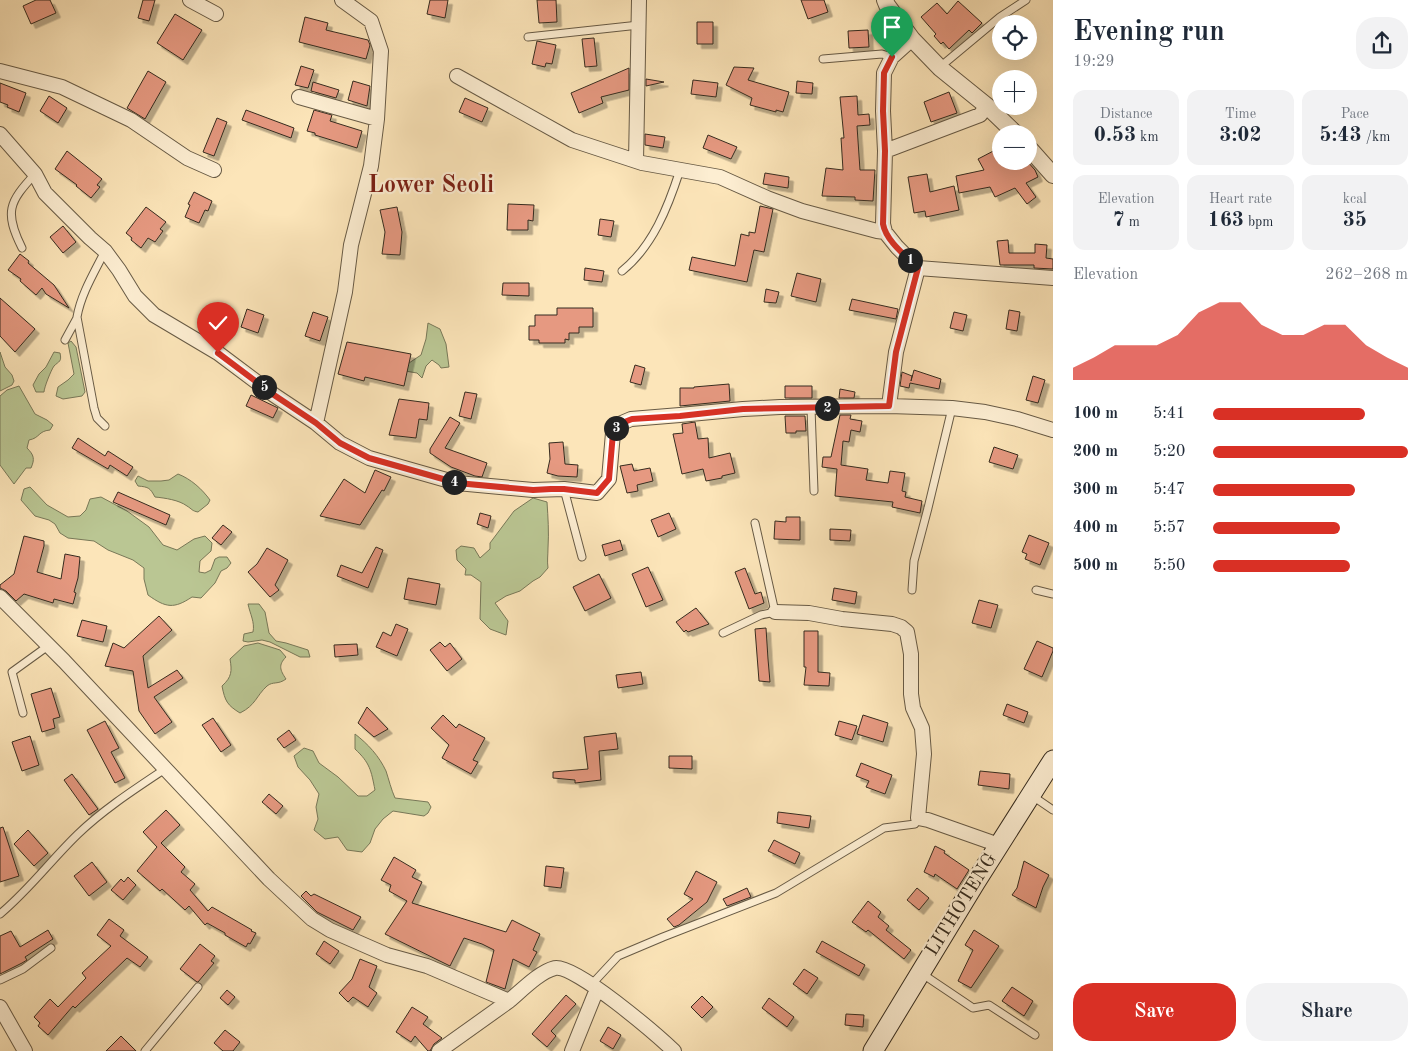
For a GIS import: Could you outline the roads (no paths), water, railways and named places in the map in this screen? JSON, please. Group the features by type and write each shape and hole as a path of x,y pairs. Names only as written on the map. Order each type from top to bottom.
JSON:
{"main road":[{"name":"LITHOTENG","path":"873,1051 1053,760"}],"street":[{"path":"190,0 216,14"},
{"path":"316,423 345,292 351,245 371,166 378,118 381,51 371,20 342,0"},
{"path":"636,161 640,0"},
{"path":"886,0 887,5 912,39 940,68 987,106 1007,125"},
{"path":"912,39 892,57 884,73 885,151 883,224 885,232 918,268 1053,278"},
{"path":"0,71 62,87 131,120 187,158 214,170"},
{"path":"457,76 572,140 636,161 720,177 802,211 885,232"},
{"path":"298,97 378,118"},
{"path":"885,151 980,115 987,106"},
{"path":"0,134 35,174 45,193 105,252 120,270 134,296 154,315 218,353 274,395 316,423 340,443 369,458 457,483 533,490 564,489 597,493 609,479 613,433 617,425 632,419 743,409 889,406 952,408 985,412 1053,430"},
{"path":"1037,157 1053,175"},
{"path":"889,406 896,352 918,268"},
{"path":"0,597 64,661 269,879 312,919 330,930 388,955 427,966 509,1001"},
{"path":"775,612 808,613 842,620 892,624 901,627 907,632 912,654 911,694 913,708 922,728 924,754 918,818 999,845"},
{"path":"439,1051 509,1001 544,972 558,967 594,986 674,1051"},
{"path":"572,1051 594,986"},
{"path":"0,1007 25,1051"}],"lane":[{"path":"940,68 1000,17 1026,0"},
{"path":"528,37 640,25"},
{"path":"823,59 882,54 892,57"},
{"path":"622,271 630,265 648,244 671,196 680,170"},
{"path":"22,248 12,225 11,208 14,199 35,174"},
{"path":"105,252 84,292 77,317 94,408 97,418 105,426"},
{"path":"65,340 77,317"},
{"path":"811,408 814,491"},
{"path":"912,590 914,561 952,408"},
{"path":"564,489 582,557"},
{"path":"723,633 761,614 775,612 754,524"},
{"path":"1036,590 1053,594"},
{"path":"24,713 12,672 48,646"},
{"path":"0,914 26,890 78,834 115,803 165,770"},
{"path":"1031,794 1053,810"},
{"path":"594,986 618,956 776,893 884,828 915,824 918,818"},
{"path":"0,980 23,969 51,948"},
{"path":"920,973 973,1008 989,1005 1035,1035"},
{"path":"145,1051 198,987"}],"district":[{"name":"Lower Seoli","path":"431,186"}]}
